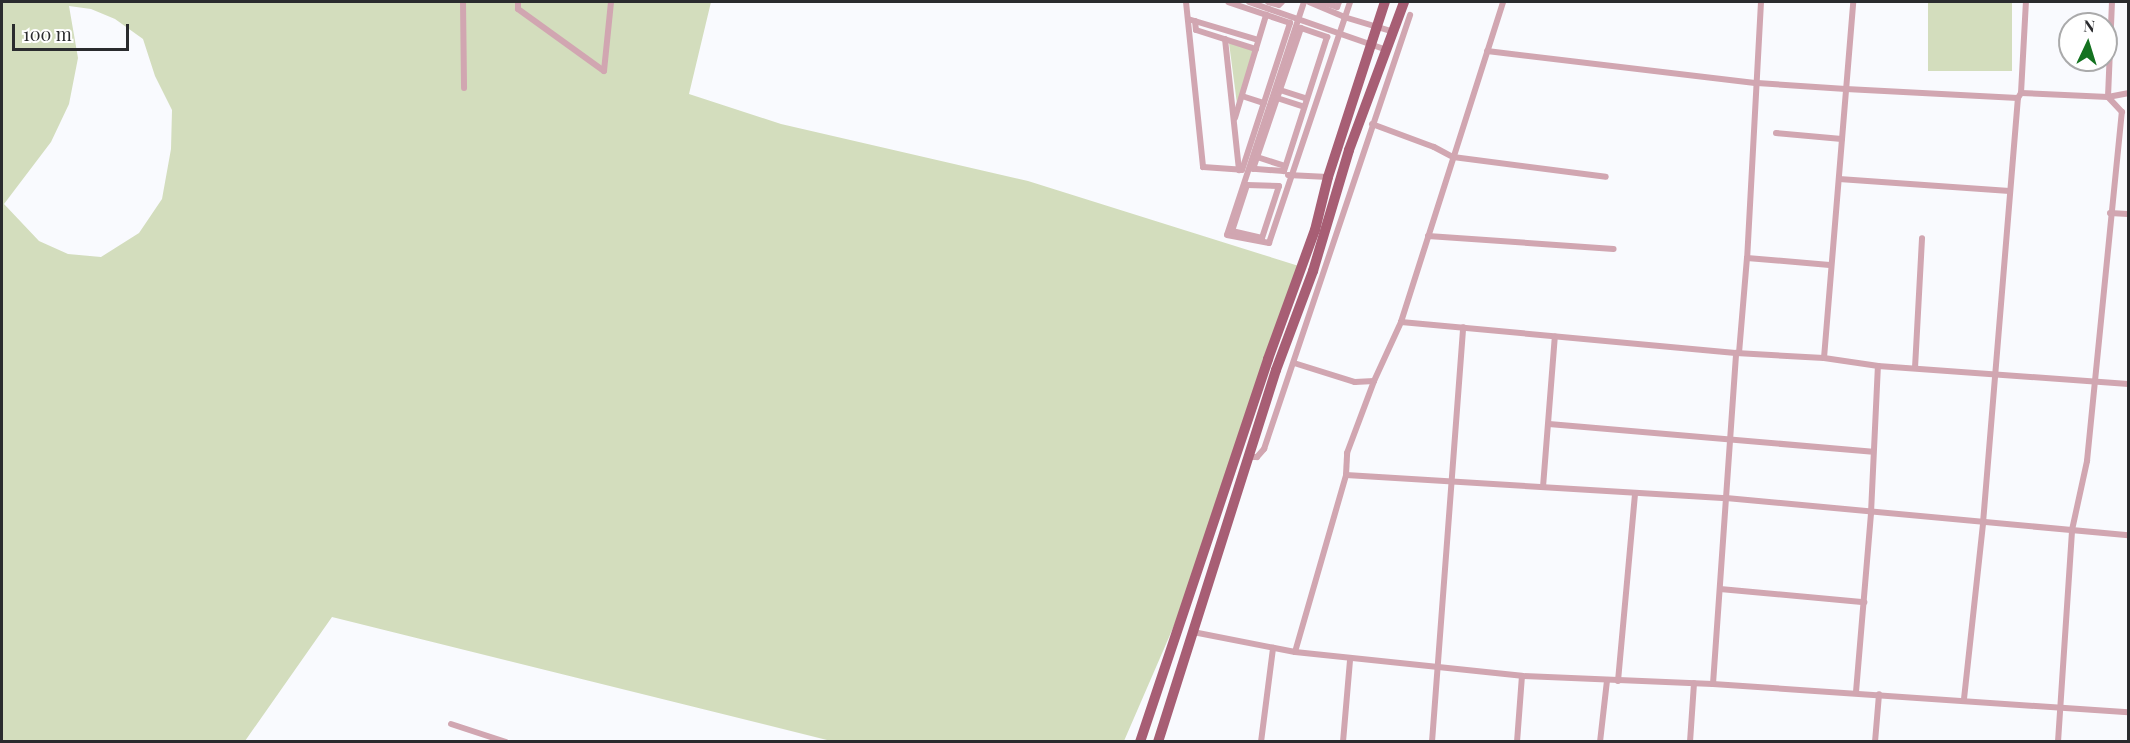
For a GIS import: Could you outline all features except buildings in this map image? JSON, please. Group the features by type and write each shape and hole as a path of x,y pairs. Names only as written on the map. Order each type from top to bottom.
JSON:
{"main road":[{"path":"1140,741 1268,359 1315,230 1328,177 1385,2"},
{"path":"1158,741 1219,556 1248,457 1313,271 1349,150 1404,2"}],"street":[{"path":"463,2 464,88"},
{"path":"518,2 518,9 604,71 611,2"},
{"path":"1184,2 1196,30 1256,49"},
{"path":"1184,2 1199,170 1243,171"},
{"path":"1228,2 1290,23 1243,171"},
{"path":"1249,2 1339,32 1387,51"},
{"path":"1268,2 1279,5 1282,2"},
{"path":"1304,2 1243,171 1227,235 1269,243 1350,2"},
{"path":"1309,2 1344,18 1394,32"},
{"path":"1321,2 1337,7 1339,2"},
{"path":"1295,652 1346,475 1347,453 1374,381 1401,322 1503,2"},
{"path":"1713,684 1730,440 1748,258 1761,2"},
{"path":"1824,358 1853,2"},
{"path":"1964,699 1983,523 2026,2"},
{"path":"2058,741 2072,530 2087,461 2110,213 2122,112 2108,97 2112,2"},
{"path":"1234,120 1266,15"},
{"path":"1248,457 1257,457 1264,449 1410,15"},
{"path":"1191,20 1258,40"},
{"path":"1191,20 1203,167 1328,177"},
{"path":"1301,28 1327,37 1284,171 1252,169 1257,157 1280,90 1301,28"},
{"path":"1226,39 1234,120 1243,171"},
{"path":"1487,51 1757,83 1846,89 2020,96 2108,97 2128,93"},
{"path":"1280,90 1307,99"},
{"path":"1242,96 1264,102"},
{"path":"1277,98 1304,107"},
{"path":"1372,124 1434,147 1453,157 1606,177"},
{"path":"1776,133 1842,139"},
{"path":"1257,157 1285,166"},
{"path":"1839,179 2010,191"},
{"path":"1248,185 1279,186 1262,238 1232,231 1248,185"},
{"path":"2110,213 2128,214"},
{"path":"1428,236 1614,249"},
{"path":"1915,368 1922,238"},
{"path":"1748,258 1830,265"},
{"path":"1401,322 1738,353 1824,358 1878,366 2128,384"},
{"path":"1432,741 1453,482 1462,327"},
{"path":"1543,487 1555,336"},
{"path":"1294,363 1356,382 1374,381"},
{"path":"1856,692 1871,513 1878,366"},
{"path":"1549,424 1874,452"},
{"path":"1346,475 1726,498 2128,535"},
{"path":"1618,681 1635,494"},
{"path":"1720,589 1864,602"},
{"path":"1193,632 1350,660 1522,676 1856,692 2128,712"},
{"path":"1261,741 1273,648"},
{"path":"1343,741 1350,660"},
{"path":"1517,741 1522,676"},
{"path":"1600,741 1607,681"},
{"path":"1690,741 1694,683"},
{"path":"1875,741 1879,694"},
{"path":"451,724 506,741"}],"green space":[{"path":"2,2 711,2 689,94 781,124 1028,181 1302,267 1189,591 1124,741 831,741 332,617 245,741 2,741","holes":["69,6 91,9 115,19 143,39 155,76 172,110 171,149 162,199 139,233 101,257 68,254 39,241 4,204 51,142 69,104 78,58"]},
{"path":"1928,2 2012,2 2012,71 1928,71"},
{"path":"1229,43 1254,50 1237,104"}]}
